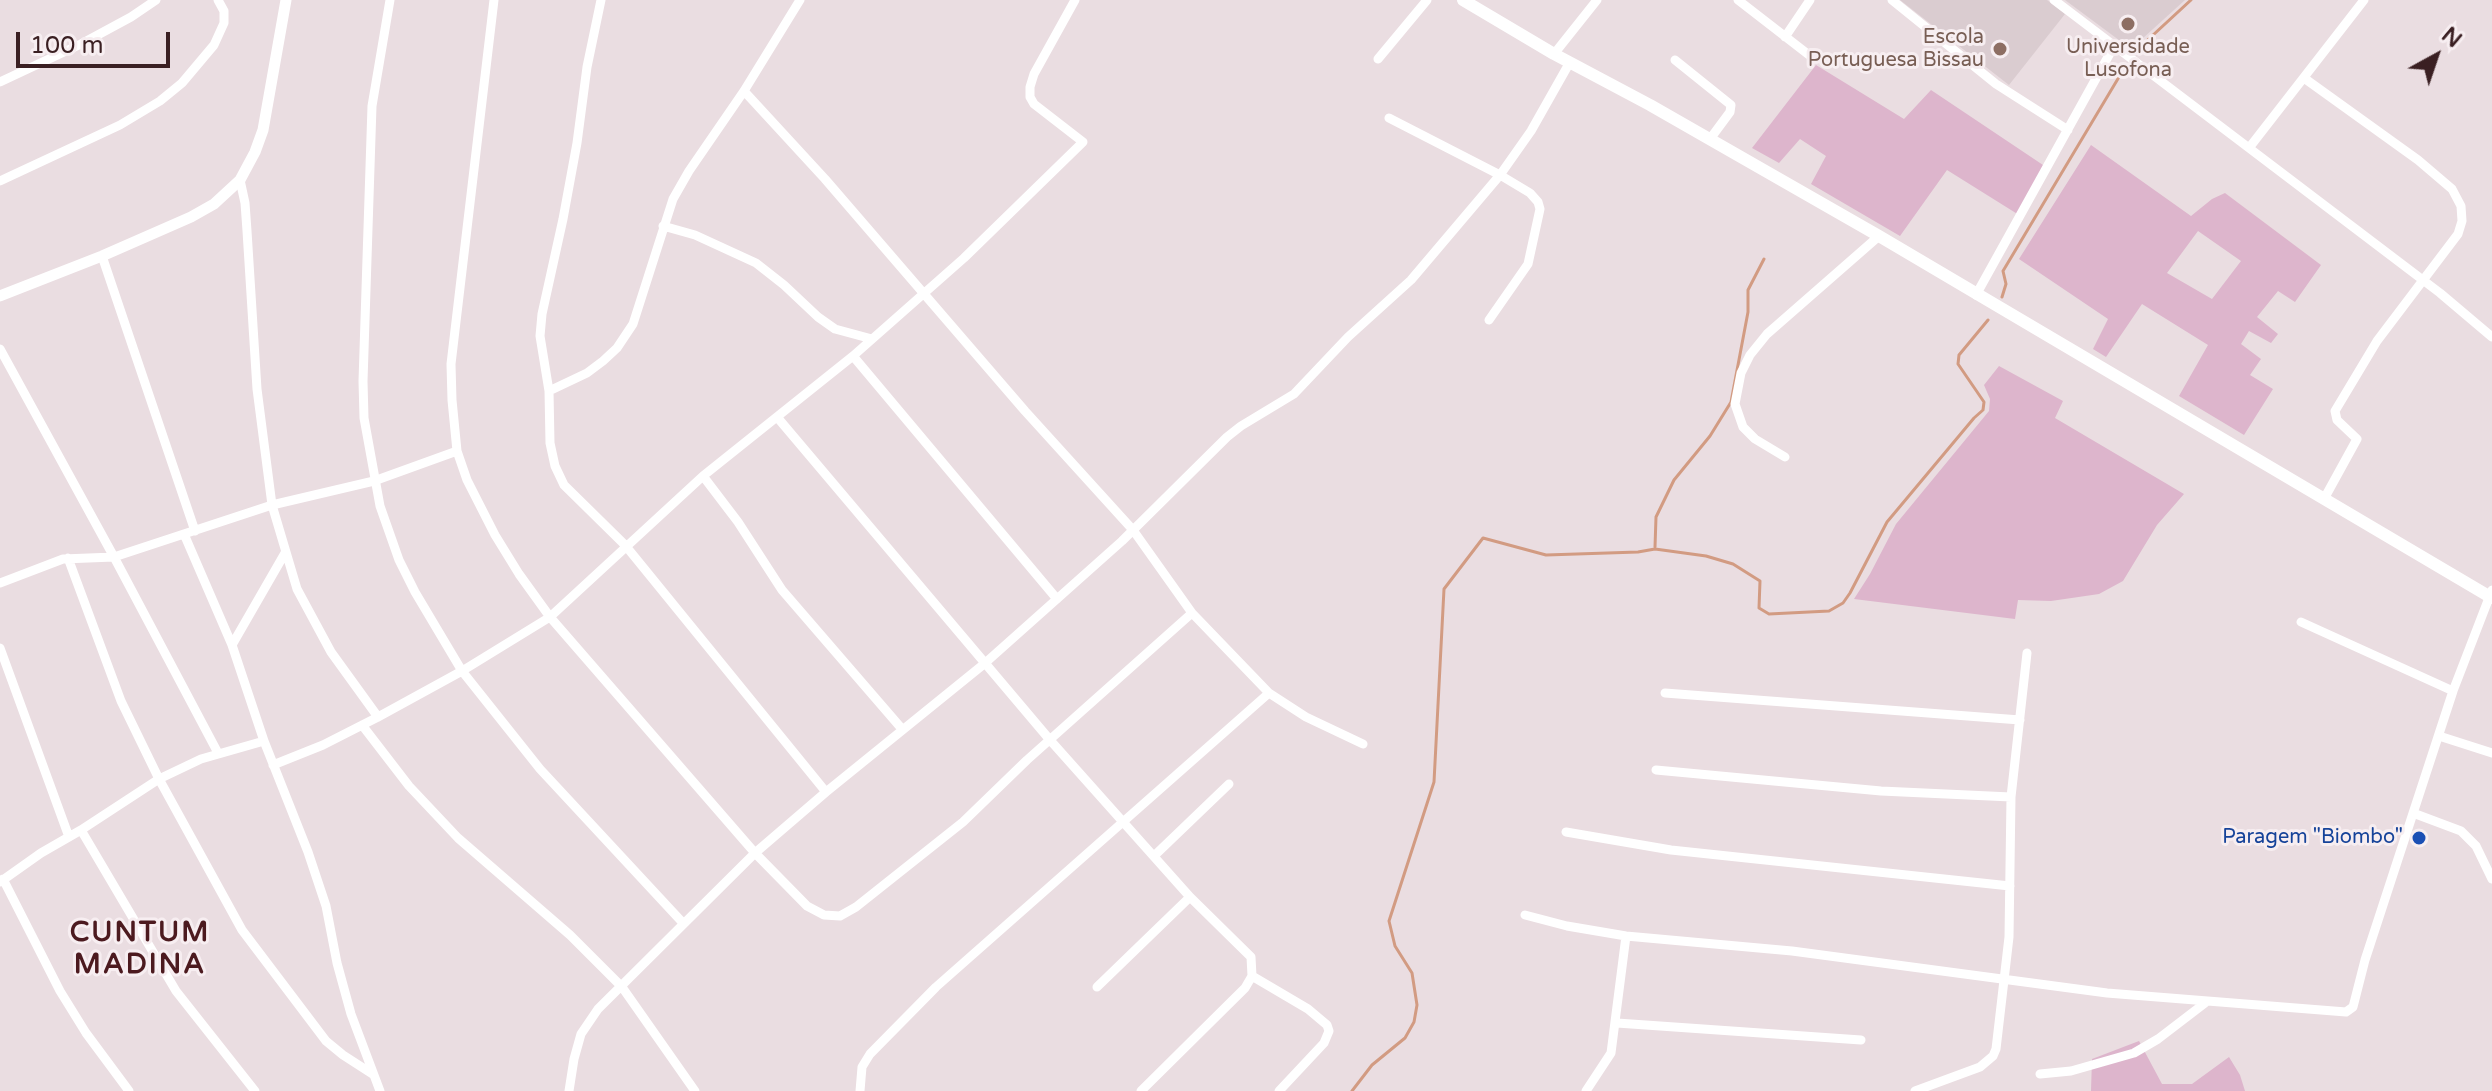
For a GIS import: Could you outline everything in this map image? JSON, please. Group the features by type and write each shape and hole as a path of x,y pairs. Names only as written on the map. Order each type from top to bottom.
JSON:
{"main road":[{"path":"1463,0 1879,236 2491,595"}],"street":[{"path":"0,82 81,44 156,0"},
{"path":"0,181 120,125 171,92 192,73 214,45 224,23 224,11 218,0"},
{"path":"0,296 191,217 214,204 240,180 263,130 286,0"},
{"path":"390,0 372,106 363,390 364,418 380,506 399,560 462,671 511,736 683,923"},
{"path":"494,0 451,364 457,451 467,480 495,535 550,617 755,853 807,906 824,915 840,916 856,907 963,822 1192,613"},
{"path":"601,0 587,67 569,189 542,314 540,336 549,391 550,443 555,466 564,485 625,545 826,792"},
{"path":"549,391 587,373 617,348 633,324 673,199 800,0"},
{"path":"273,765 323,745 378,717 462,671 550,617 703,476 853,356 924,294 1083,142 1034,104 1030,97 1034,74 1075,0"},
{"path":"1378,59 1427,0"},
{"path":"1554,54 1596,0"},
{"path":"1738,0 1809,55"},
{"path":"1785,37 1810,0"},
{"path":"1892,0 1996,84 2068,130"},
{"path":"2054,0 2492,337"},
{"path":"2249,148 2364,0"},
{"path":"1976,295 2114,46"},
{"path":"1675,60 1731,105 1730,112 1710,139"},
{"path":"569,1091 581,1034 598,1009 755,853 984,664 1133,530 1227,437 1294,394 1348,337 1411,280 1500,175 1531,131 1570,62"},
{"path":"2304,78 2418,160 2452,189 2461,206 2462,221 2458,234 2377,341 2335,411 2337,420 2357,439 2324,499"},
{"path":"744,91 1133,530 1192,613 1269,693 1306,717 1363,744"},
{"path":"1389,118 1500,175 1530,193 1538,202 1540,209 1528,264 1489,320"},
{"path":"240,180 245,203 257,389 272,505 297,589 317,629 378,717"},
{"path":"663,226 695,235 756,263 835,329 872,339"},
{"path":"1785,457 1755,439 1743,427 1735,404 1741,373 1750,355 1783,317 1879,236"},
{"path":"102,256 195,531"},
{"path":"0,349 218,753"},
{"path":"853,356 1057,599"},
{"path":"777,417 1050,740 1190,897 1251,957 1252,976 1245,988 1141,1091"},
{"path":"1,578 68,558 114,557 272,505 374,481 457,451"},
{"path":"703,476 738,522 782,590 902,729"},
{"path":"184,534 232,645 264,741 308,852 326,906 351,1014 380,1091"},
{"path":"232,645 285,553"},
{"path":"68,558 121,701 159,779 249,941 326,1041 374,1075"},
{"path":"1525,915 1626,936 1792,951 2107,993 2205,1003 2350,1011 2453,691 2491,595"},
{"path":"2301,622 2453,691"},
{"path":"0,648 69,837"},
{"path":"1915,1091 1980,1067 1993,1056 2009,937 2011,797 2027,653"},
{"path":"860,1091 862,1067 881,1042 936,987 1269,693"},
{"path":"1665,693 2020,720"},
{"path":"362,725 409,786 448,829 570,935 622,987 695,1091"},
{"path":"2439,736 2492,753"},
{"path":"129,1091 86,1033 60,991 2,880 159,779 218,753 264,741"},
{"path":"1656,770 1867,790 2011,797"},
{"path":"1154,856 1229,784"},
{"path":"2413,813 2461,831 2476,846 2492,879"},
{"path":"81,830 176,991 255,1091"},
{"path":"1566,832 1671,850 2010,886"},
{"path":"1097,987 1190,897"},
{"path":"1586,1091 1611,1053 1626,936"},
{"path":"1252,976 1308,1009 1327,1025 1329,1031 1324,1043 1279,1091"},
{"path":"2040,1074 2071,1071 2134,1053 2205,1003"},
{"path":"1617,1023 1861,1040"}],"shaded area":[{"name":"Escola Portuguesa Bissau","path":"1900,0 2047,0 2065,14 2009,85"},
{"name":"Universidade Lusofona","path":"2065,0 2185,0 2131,49"},
{"path":"1816,65 1904,119 1931,90 2046,167 2019,215 1947,170 1900,236 1811,184 1826,156 1800,139 1779,163 1752,148"},
{"path":"2091,145 2191,216 2225,193 2321,265 2295,302 2278,291 2257,317 2278,334 2271,343 2249,331 2241,344 2261,359 2250,375 2273,389 2244,435 2179,396 2208,345 2142,304 2106,357 2093,349 2108,319 2019,259","holes":["2198,231 2241,261 2212,299 2167,273"]},
{"path":"1999,366 2063,401 2055,418 2184,494 2157,525 2123,581 2099,594 2051,601 2018,600 2015,619 1854,599 1896,524 1989,411 1990,399 1984,385"},
{"path":"2139,1041 2162,1084 2192,1084 2229,1057 2245,1091 2091,1091 2092,1059"}],"waterway":[{"path":"2139,48 2191,0"},
{"path":"2002,297 2006,284 2003,271 2122,72"},
{"path":"1655,547 1656,517 1674,480 1710,436 1731,402 1748,312 1748,290 1764,259"},
{"path":"1352,1091 1372,1065 1405,1038 1414,1022 1417,1005 1412,973 1395,946 1389,921 1434,782 1444,589 1483,538 1546,555 1655,549 1706,556 1733,564 1760,581 1759,608 1769,614 1829,611 1843,603 1850,593 1887,522 1983,410 1984,402 1958,364 1959,355 1988,320"}],"place":[{"name":"Universidade Lusofona","path":"2128,24"},
{"name":"Escola Portuguesa Bissau","path":"2000,49"},
{"name":"Paragem \"Biombo\"","path":"2419,838"}],"district":[{"name":"CUNTUM MADINA","path":"140,950"}]}
